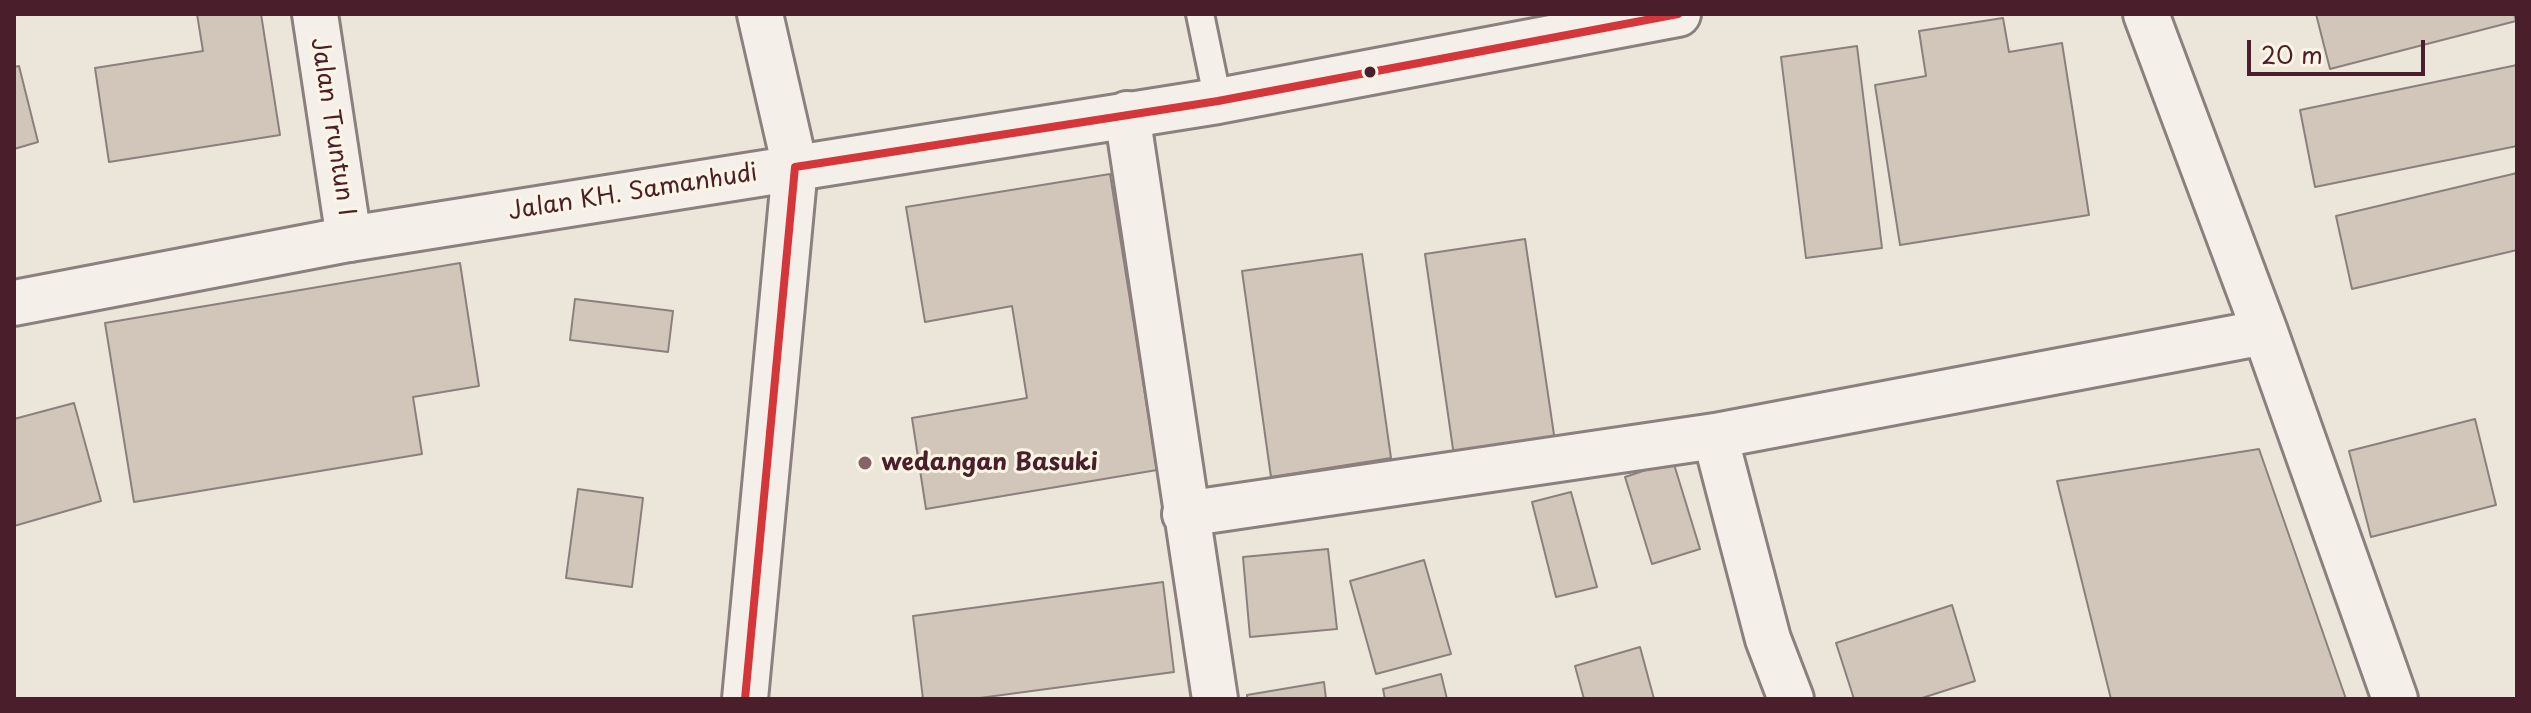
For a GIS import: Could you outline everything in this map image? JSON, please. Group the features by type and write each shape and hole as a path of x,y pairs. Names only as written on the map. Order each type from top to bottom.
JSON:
{"street":[{"name":"Jalan Truntun I","path":"315,14 349,239"},
{"path":"745,699 795,167 760,14"},
{"name":"Jalan KH. Samanhudi","path":"14,303 349,239 1218,101 1603,22 1678,14"},
{"path":"2146,14 2265,332 2395,699"},
{"path":"1127,114 1215,699"},
{"path":"1185,514 1715,436 2265,332"},
{"path":"1715,436 1768,639 1791,699"}],"lane":[{"path":"1200,14 1218,101"}],"building":[{"path":"197,14 261,14 280,135 109,162 95,68 203,51"},
{"path":"2316,14 2514,14 2516,21 2330,69"},
{"path":"2003,18 2009,52 2062,43 2089,215 1900,245 1875,85 1926,76 1919,31"},
{"path":"1857,46 1882,248 1806,258 1781,57"},
{"path":"2517,65 2517,146 2315,187 2300,110"},
{"path":"19,66 38,142 14,149 14,67"},
{"path":"2517,173 2517,250 2352,289 2336,216"},
{"path":"1110,174 1157,470 926,509 912,418 1027,398 1012,306 925,322 906,207"},
{"path":"1525,239 1557,455 1456,470 1425,254"},
{"path":"1362,254 1391,458 1271,477 1242,271"},
{"path":"460,263 479,386 413,397 422,454 134,502 105,323"},
{"path":"575,299 673,311 668,352 570,340"},
{"path":"74,403 101,501 14,526 14,419"},
{"path":"2475,419 2496,505 2371,537 2349,451"},
{"path":"2259,449 2346,699 2111,699 2057,481"},
{"path":"1673,461 1700,549 1652,564 1625,477"},
{"path":"578,489 643,498 632,587 566,578"},
{"path":"1571,492 1597,587 1556,597 1532,502"},
{"path":"1328,549 1337,629 1250,637 1243,557"},
{"path":"1424,560 1451,654 1376,674 1350,581"},
{"path":"1163,582 1174,672 972,699 923,699 913,616"},
{"path":"1952,605 1975,681 1919,699 1854,699 1836,643"},
{"path":"1640,647 1654,699 1584,699 1575,666"},
{"path":"1441,674 1447,699 1385,699 1383,689"},
{"path":"1324,682 1326,699 1247,699 1247,695"}],"transit line":[{"path":"745,699 795,167 1218,101 1678,14"}],"place":[{"name":"wedangan Basuki","path":"865,463"}]}
